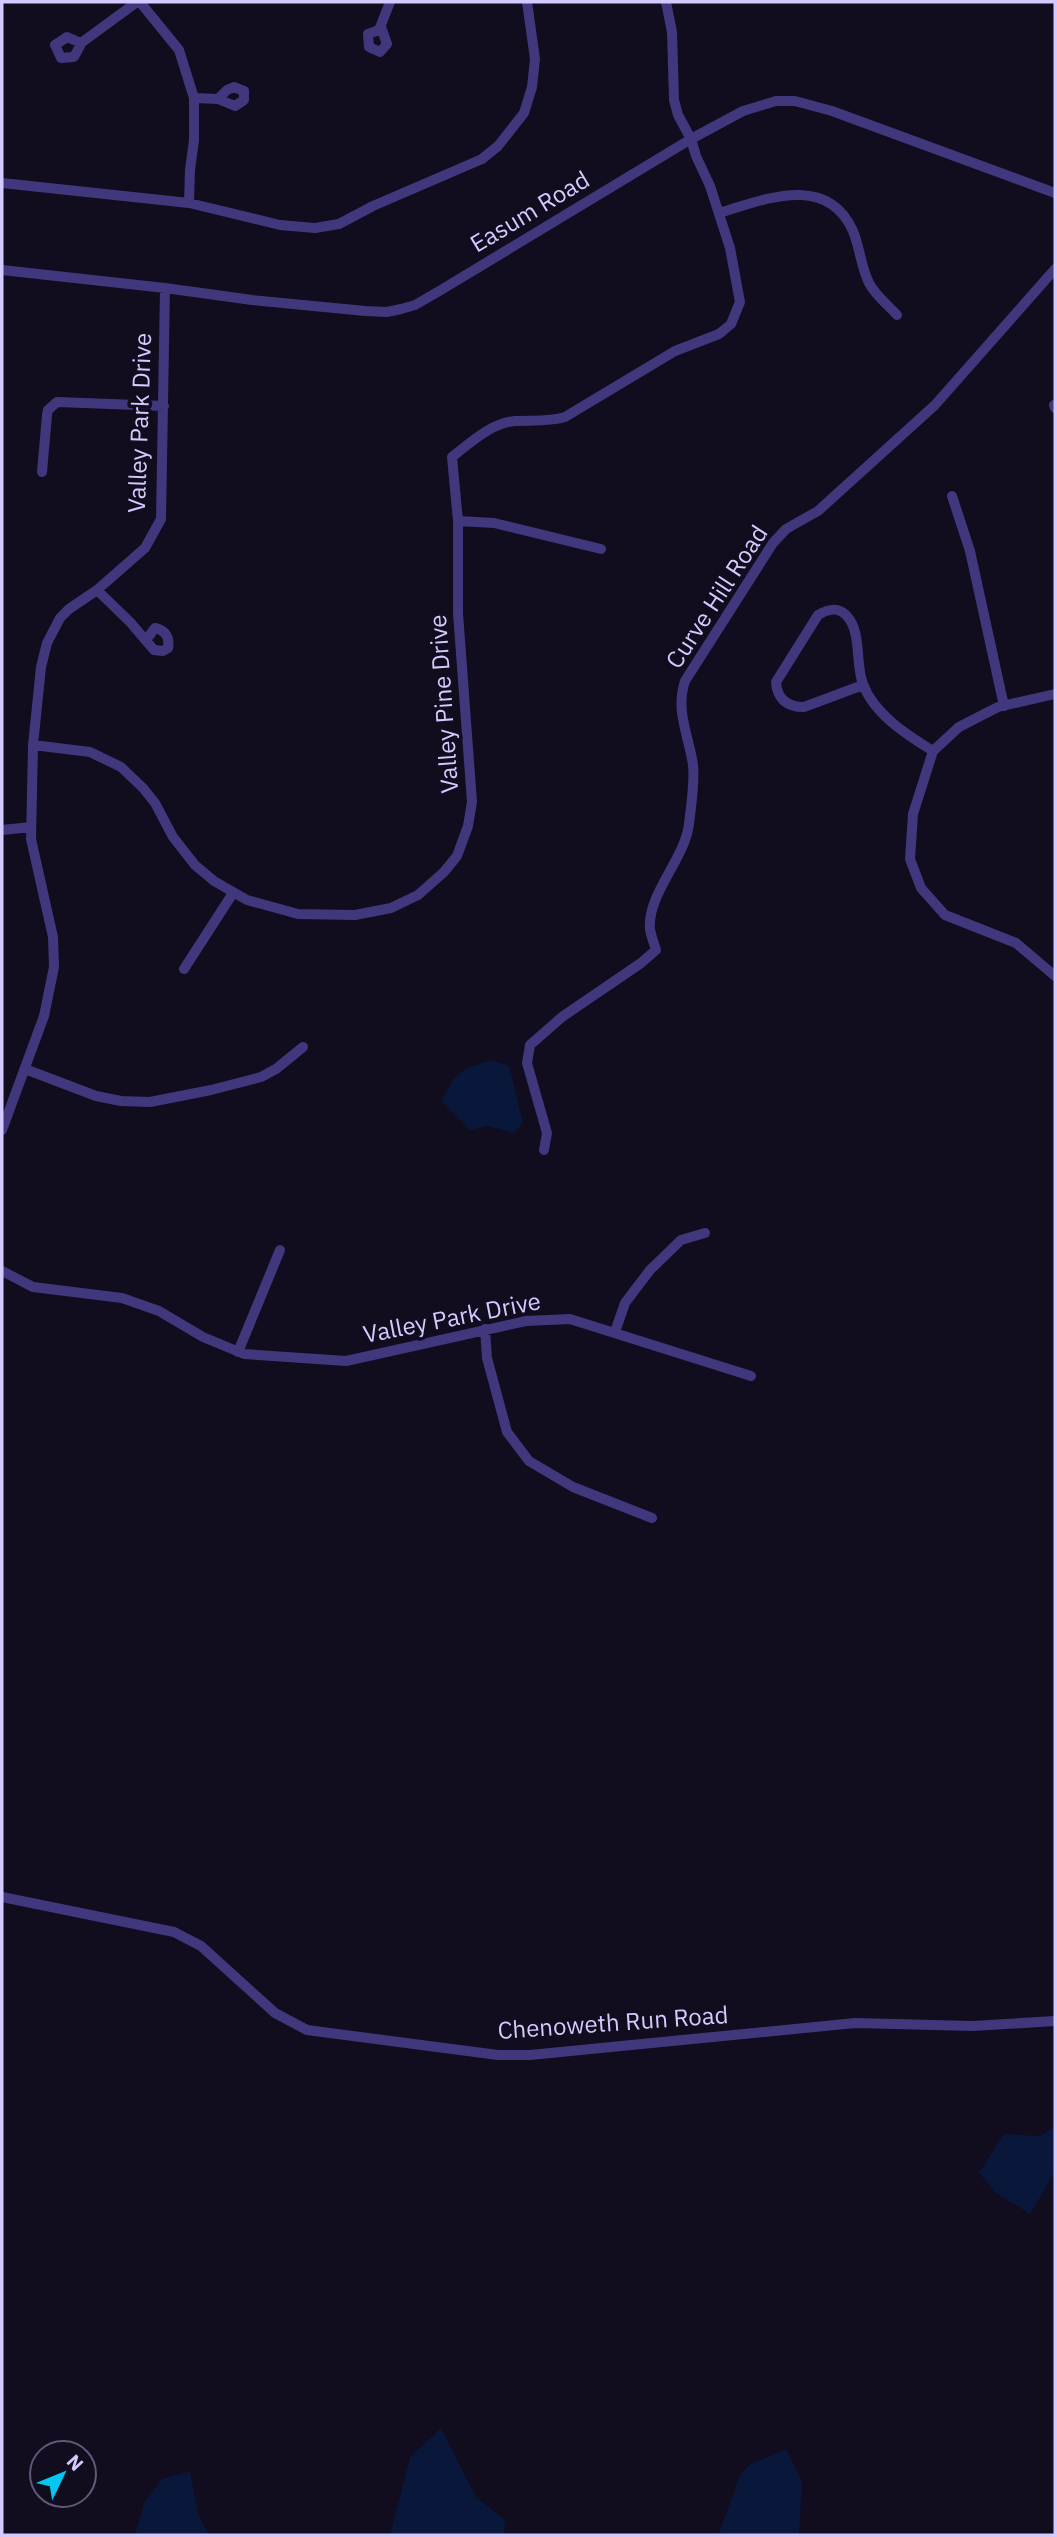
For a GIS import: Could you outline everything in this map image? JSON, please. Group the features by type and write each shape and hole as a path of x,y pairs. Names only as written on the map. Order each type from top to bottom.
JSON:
{"street":[{"path":"81,44 74,57 61,58 55,45 67,37 81,43 138,2 179,50 194,98 189,203"},
{"path":"381,27 387,44 380,52 369,47 368,34 379,30 390,2"},
{"path":"2,183 189,203 281,225 315,228 340,224 373,206 482,159 498,146 524,113 529,98 535,59 527,2"},
{"path":"666,2 672,32 674,100 719,213 788,194 803,194 828,203 847,220 870,285 897,315"},
{"path":"194,98 218,99"},
{"name":"Easum Road","path":"2,270 252,300 365,311 387,312 401,309 415,305 441,290 691,139 757,105 776,100 795,101 832,111 1055,193"},
{"name":"Valley Pine Drive","path":"33,745 90,752 121,767 144,788 195,866 233,894 263,906 298,914 373,913 418,895 444,872 457,856 468,826 472,802 458,613 458,521 452,457 496,427 513,421 550,422 565,417 675,351 726,330 738,309 740,292 719,213"},
{"name":"Curve Hill Road","path":"544,1150 547,1133 527,1063 530,1045 562,1017 656,950 650,929 656,901 682,848 689,825 693,765 682,722 685,681 782,533 818,511 935,405 1055,269"},
{"name":"Valley Park Drive","path":"2,1130 44,1016 54,967 53,936 32,839 33,745 41,667 47,643 60,618 145,548 162,519 165,288"},
{"path":"42,472 48,410 57,402 164,406"},
{"path":"952,496 970,551 1004,706"},
{"path":"458,521 505,525 601,549"},
{"path":"97,590 146,640"},
{"path":"863,685 804,707 794,707 784,702 777,693 776,682 818,615 837,609 846,614 852,625 863,685 879,710 933,751"},
{"path":"1055,694 1004,706 959,727 933,751 913,814 910,859 921,888 945,915 1016,943 1055,976"},
{"path":"2,830 32,827"},
{"path":"184,969 233,894"},
{"path":"25,1069 96,1096 121,1101 150,1102 261,1077 276,1069 303,1047"},
{"path":"615,1332 625,1303 650,1270 681,1240 705,1233"},
{"path":"238,1352 280,1250"},
{"name":"Valley Park Drive","path":"2,1271 33,1287 122,1298 159,1311 203,1337 244,1354 346,1361 526,1321 570,1319 751,1376"},
{"path":"485,1329 487,1359 507,1432 529,1461 573,1487 652,1518"},
{"name":"Chenoweth Run Road","path":"2,1898 174,1932 201,1946 275,2013 307,2030 498,2055 530,2055 855,2023 947,2026 1055,2021"}],"water":[{"path":"491,1060 509,1066 523,1123 514,1133 488,1126 470,1130 442,1102 450,1084 459,1074"},
{"path":"1055,2127 1055,2172 1030,2214 996,2193 979,2173 1004,2134 1040,2136"},
{"path":"441,2428 476,2497 505,2520 504,2535 390,2535 410,2457"},
{"path":"786,2449 802,2481 799,2535 718,2535 741,2473 751,2464"},
{"path":"190,2471 198,2514 209,2535 135,2535 144,2503 162,2479"}]}
